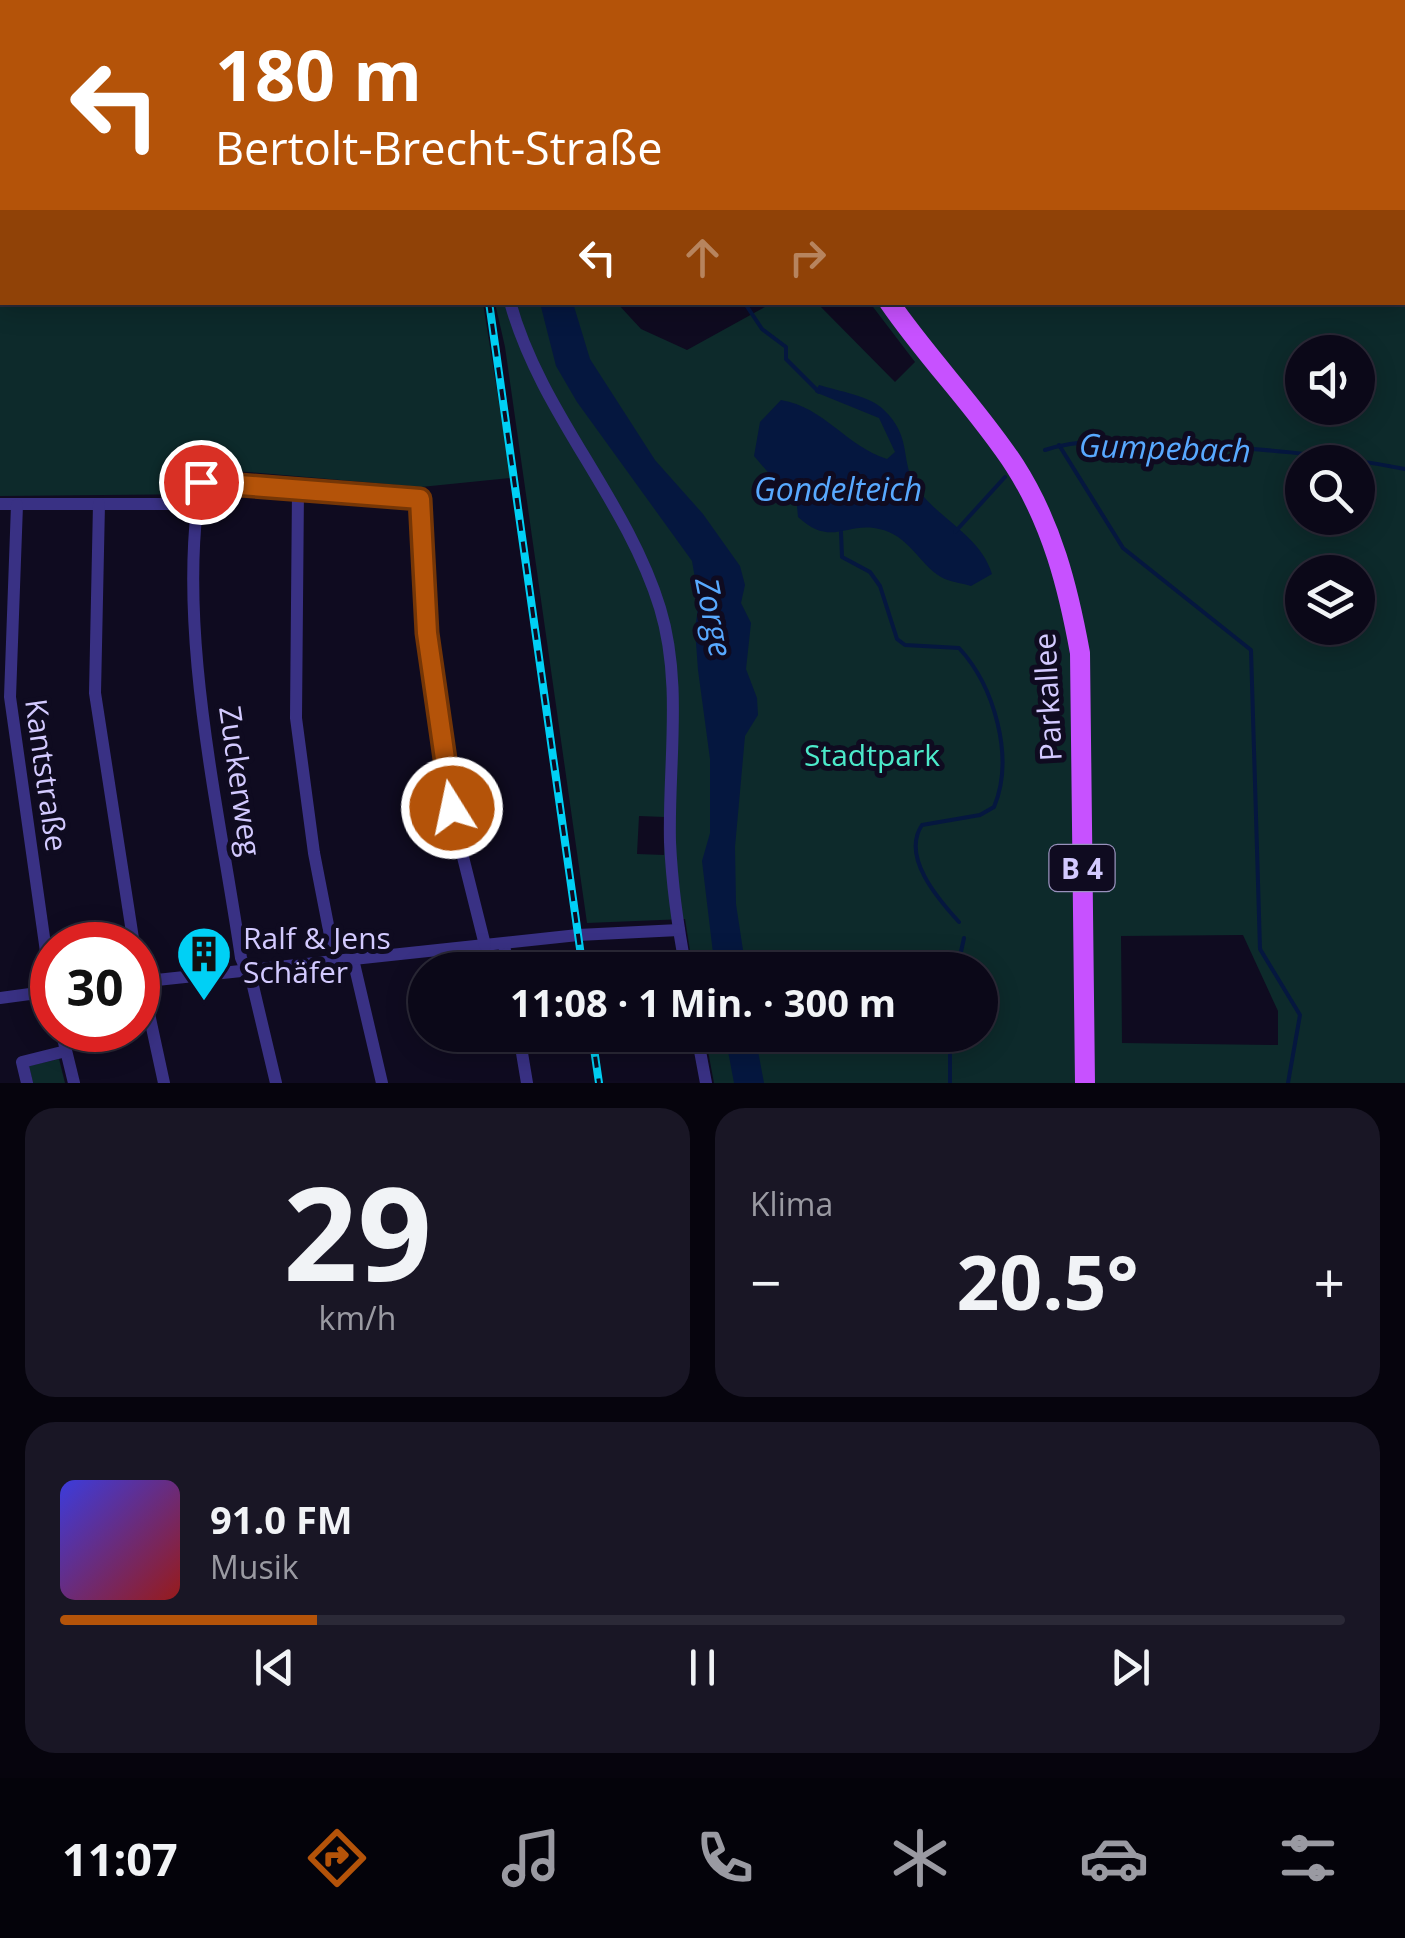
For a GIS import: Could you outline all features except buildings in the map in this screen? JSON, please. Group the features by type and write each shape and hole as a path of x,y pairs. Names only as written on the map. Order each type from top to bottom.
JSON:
{"main road":[{"name":"Parkallee","path":"891,305 1015,466 1048,530 1070,600 1080,653 1085,1083"}],"street":[{"path":"511,305 518,330 572,442 608,494 642,558 661,612 672,699 670,842 682,952"},
{"name":"Zuckerweg","path":"276,1083 246,971 203,694 193,562 201,482 298,489"},
{"path":"335,961 314,853 296,718 298,489 420,499 435,706 452,808 485,945"},
{"path":"0,504 197,504"},
{"path":"99,504 96,693 131,922"},
{"name":"Kantstraße","path":"17,505 10,697 42,922"},
{"path":"160,980 485,945 678,930"},
{"path":"504,944 505,952"},
{"path":"353,959 382,1083"},
{"path":"0,998 30,995"},
{"path":"27,1083 22,1062 62,1052"},
{"path":"66,1052 74,1083"},
{"path":"156,1052 164,1083"},
{"path":"522,1052 528,1083"},
{"path":"701,1052 706,1083"}],"green space":[{"path":"0,305 483,305 511,478 421,487 213,469 209,494 0,496"},
{"name":"Stadtpark","path":"495,305 619,305 641,329 687,350 768,305 819,305 895,382 915,362 872,305 1405,305 1405,1083 714,1083 708,1052 998,1052 998,952 690,952 685,919 587,923 505,347","holes":["639,816 665,817 664,855 637,854","1243,935 1278,1011 1278,1045 1122,1043 1121,936"]},
{"path":"59,1059 65,1083 33,1083 29,1066"}],"water":[{"name":"Zorge","path":"541,305 574,305 590,359 655,460 703,514 740,566 745,585 741,603 751,623 746,669 757,698 758,715 745,736 735,847 736,904 743,952 713,952 702,861 710,833 710,759 698,670 695,629 699,601 692,561 577,402 556,366"},
{"name":"Gondelteich","path":"819,385 863,398 884,410 898,429 913,481 931,505 977,547 992,574 971,586 952,581 933,571 906,543 889,532 867,527 820,531 798,517 797,506 754,456 760,422 781,400 810,410 872,453 887,459 895,452 879,418 815,392"},
{"path":"728,1052 758,1052 764,1083 734,1083"}],"waterway":[{"path":"746,305 762,329 786,347 786,359 819,392"},
{"name":"Gumpebach","path":"1045,450 1093,441 1142,442 1290,452 1405,469"},
{"path":"1059,445 1123,548 1251,650 1260,949 1300,1015 1288,1083"},
{"name":"Gumpebach","path":"955,532 1005,477"},
{"path":"841,532 842,557 870,572 880,586 897,639 905,645 959,648 982,682 998,723 1002,766 994,807 980,815 922,825 917,837 916,850 924,876 959,922"},
{"path":"961,952 964,938"},
{"path":"950,1052 950,1083"}],"railway":[{"path":"489,305 580,952"},
{"path":"594,1052 599,1083"}],"place":[{"name":"Ralf & Jens Schäfer","path":"204,1003"}],"route":[{"path":"201,482 420,499 427,633 452,808"}]}
